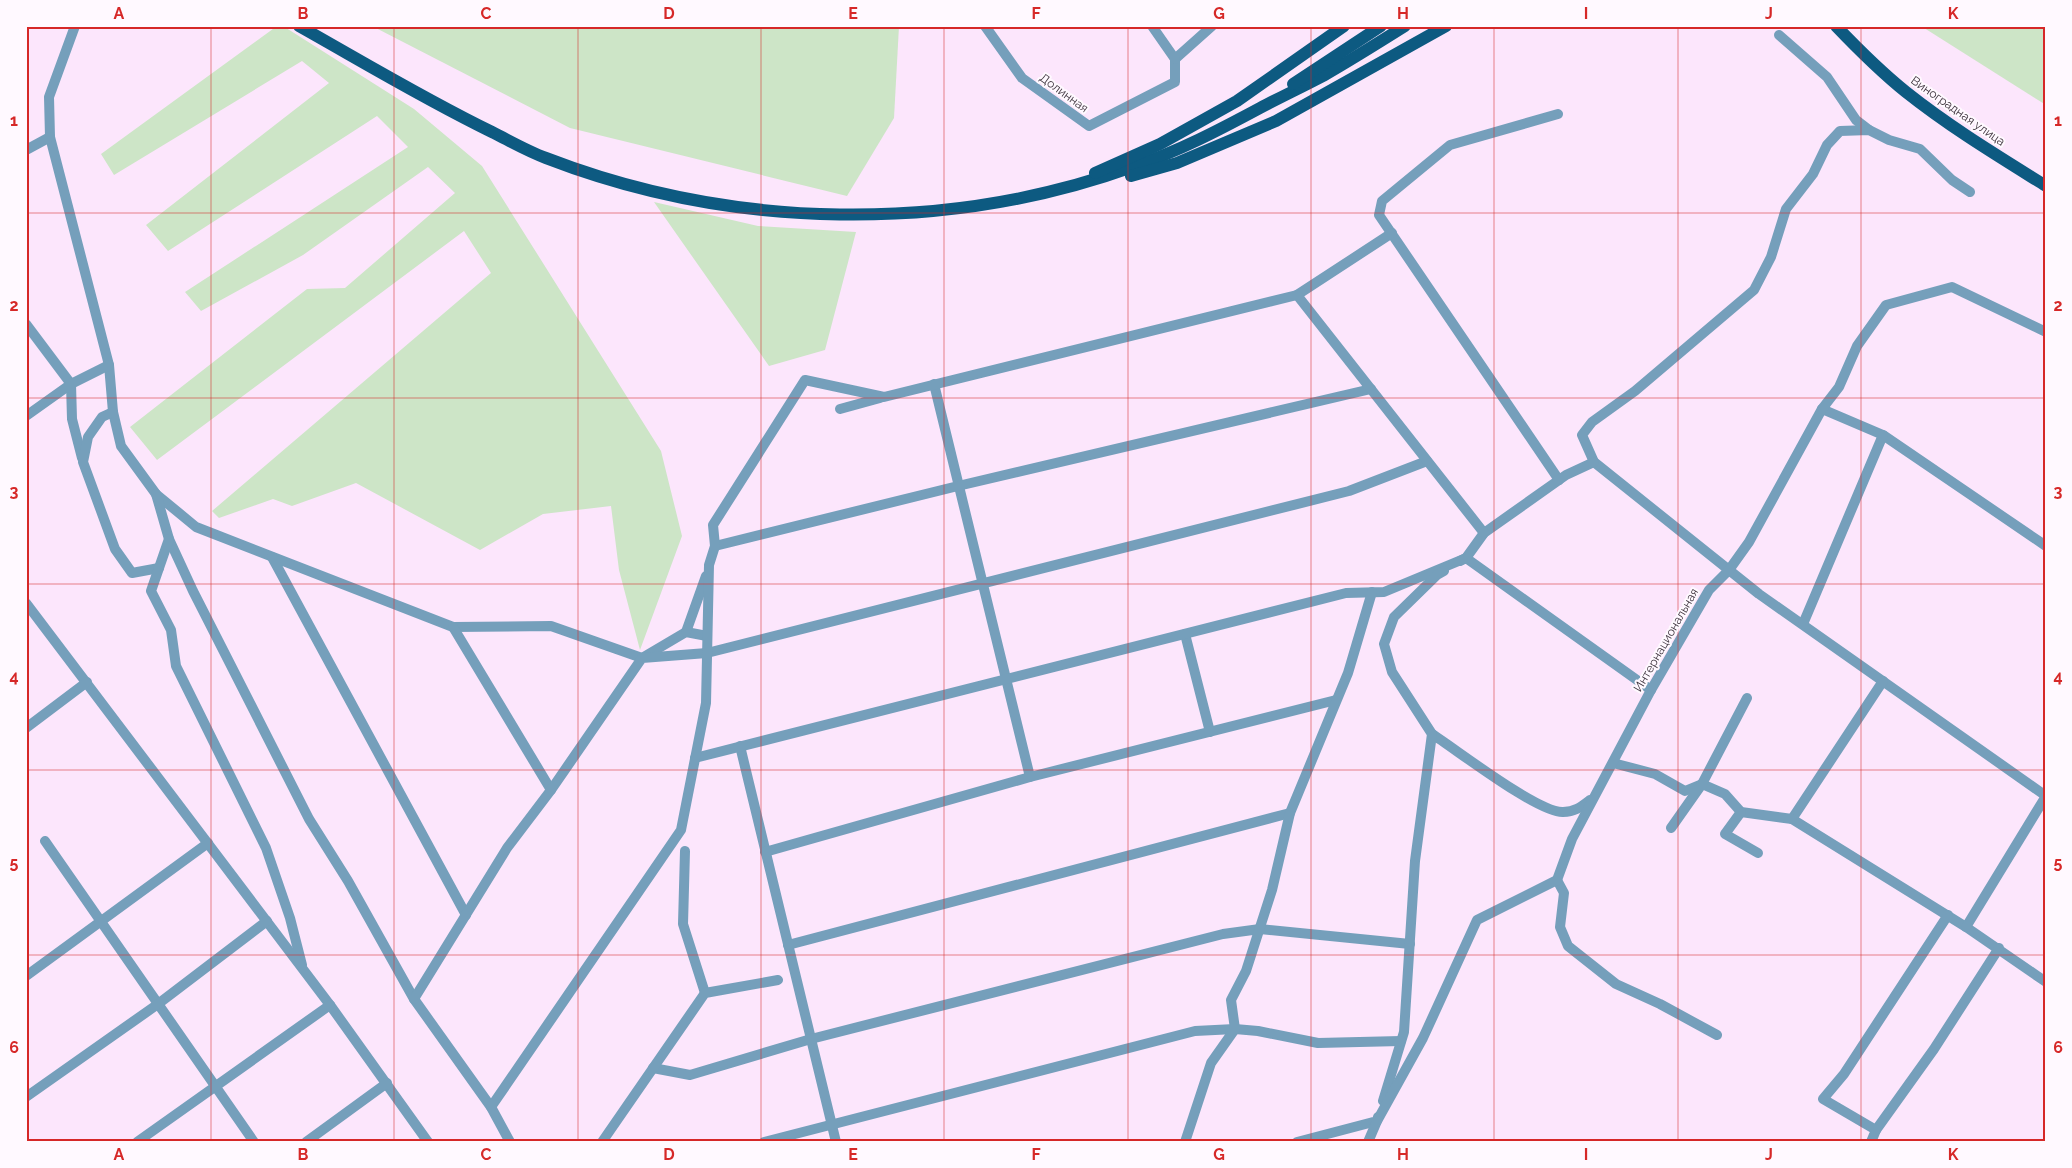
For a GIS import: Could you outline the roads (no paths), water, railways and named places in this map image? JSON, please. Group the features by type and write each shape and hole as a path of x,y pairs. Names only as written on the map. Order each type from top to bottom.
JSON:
{"main road":[{"path":"298,26 452,112 543,157 602,177 684,199 802,213 897,214 946,210 990,203 1118,179 1177,163 1276,121 1446,26"},
{"path":"1064,188 1160,144 1237,101 1344,26"},
{"path":"1256,110 1381,26"},
{"path":"1064,188 1104,177 1179,149 1322,76 1405,26"},
{"name":"Виноградная улица","path":"1836,26 1904,91 1965,136 2046,186"}],"street":[{"path":"75,26 50,97 50,137 109,365 113,412 121,446 156,494 196,527 453,627 551,626 642,658 707,653 1349,491 1428,461"},
{"name":"Долинная","path":"985,26 1022,78 1088,126 1175,82 1175,59"},
{"path":"1152,26 1175,59 1212,26"},
{"path":"1779,35 1827,77 1856,120 1869,130 1889,140 1920,149 1952,180 1970,192"},
{"path":"1558,114 1450,145 1382,201 1380,215 1559,480"},
{"path":"1869,130 1840,131 1827,145 1813,174 1786,209 1771,257 1754,290 1635,390 1592,422 1582,435 1594,462 1759,594 2046,796 1966,926"},
{"path":"26,150 50,137"},
{"path":"840,409 934,384 1297,295 1392,233"},
{"name":"Интернациональная","path":"1557,880 1572,839 1651,690 1709,590 1730,570 1749,542 1822,409 1839,387 1857,346 1886,305 1952,287 2046,332"},
{"path":"1297,295 1484,533"},
{"path":"26,324 71,384 72,419 83,462 115,549 132,573 160,568"},
{"path":"26,416 71,384 109,365"},
{"path":"491,1107 681,830 706,703 709,565 715,546 712,525 805,380 884,397"},
{"path":"934,384 1030,777"},
{"path":"715,546 958,486 1371,389"},
{"path":"1822,409 1883,435 2046,546"},
{"path":"83,462 88,436 102,417 113,412"},
{"path":"1802,624 1883,435"},
{"path":"1594,462 1559,480 1484,533 1466,558 1437,575 1394,618 1384,644 1392,672 1432,734 1534,803 1561,812 1579,809 1594,796"},
{"path":"156,494 170,539 193,591 309,819 348,880 414,999 491,1107 510,1142"},
{"path":"170,539 151,591 171,630 176,666 266,848 290,918 304,970"},
{"path":"414,999 507,848 551,790 642,658 686,632 715,546"},
{"path":"272,557 466,915"},
{"path":"695,758 1346,593 1384,592 1466,558"},
{"path":"1466,558 1651,690"},
{"path":"1185,1142 1211,1063 1235,1028 1231,1000 1246,971 1260,929 1272,890 1290,813 1348,673 1372,592"},
{"path":"26,603 304,970 428,1142"},
{"path":"453,627 551,790"},
{"path":"686,632 707,636"},
{"path":"1185,634 1210,732"},
{"path":"1792,819 1883,681"},
{"path":"26,728 87,682"},
{"path":"1671,828 1702,784 1747,698"},
{"path":"765,852 1030,777 1336,700"},
{"path":"1377,1121 1404,1032 1415,861 1432,734"},
{"path":"740,746 836,1142"},
{"path":"1613,762 1655,774 1685,792 1702,784 1725,794 1741,812 1792,819 1966,926 2046,982"},
{"path":"1741,812 1725,834 1758,853"},
{"path":"788,945 1290,813"},
{"path":"44,841 254,1142"},
{"path":"26,976 208,843"},
{"path":"685,851 683,924 705,993"},
{"path":"1368,1142 1377,1121 1423,1038 1477,920 1557,880 1564,893 1560,926 1568,946 1616,984 1660,1004 1717,1035"},
{"path":"1876,1130 1823,1099 1844,1074 1948,915"},
{"path":"26,1098 158,1004 267,922"},
{"path":"653,1068 690,1075 811,1038 1223,934 1260,929 1410,944"},
{"path":"1871,1142 1876,1130 1934,1049 1998,948"},
{"path":"602,1142 705,993 778,980"},
{"path":"137,1142 330,1005"},
{"path":"764,1142 1195,1031 1235,1028 1318,1043 1401,1041"},
{"path":"306,1142 387,1083"},
{"path":"1297,1142 1377,1121"}]}
